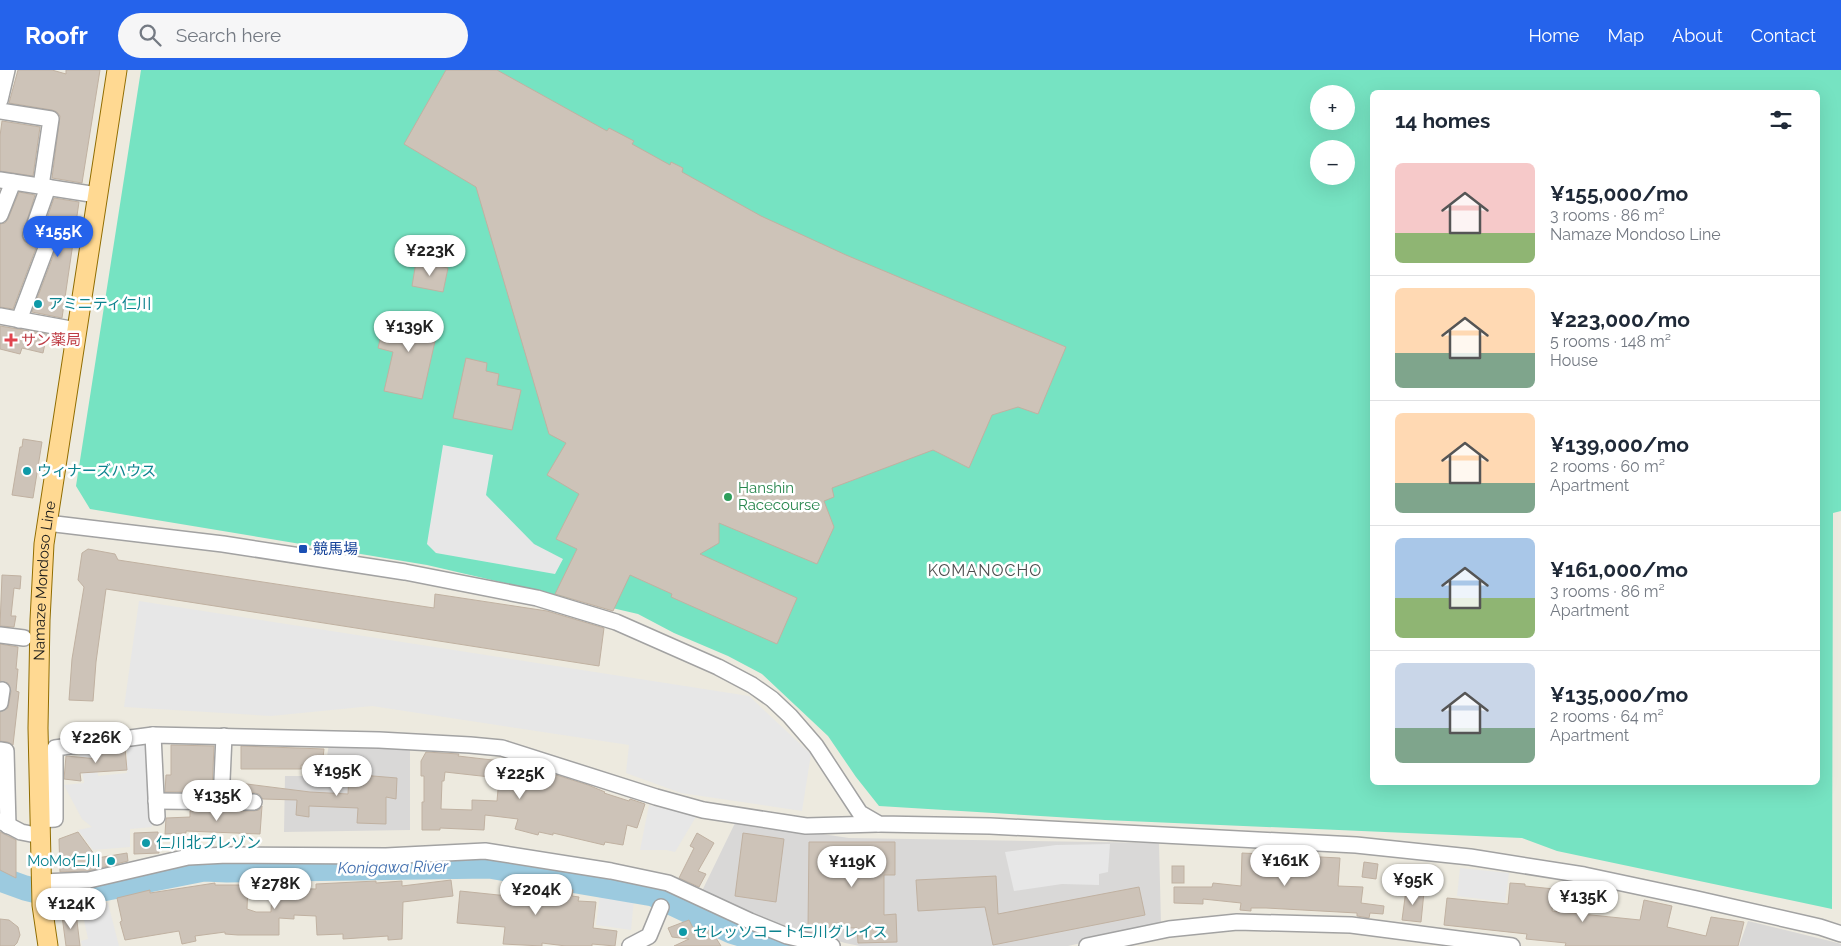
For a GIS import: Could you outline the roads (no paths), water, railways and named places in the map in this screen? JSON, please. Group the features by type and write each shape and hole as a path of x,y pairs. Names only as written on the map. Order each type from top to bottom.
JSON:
{"main road":[{"name":"Namaze Mondoso Line","path":"48,946 42,905 38,728 40,620 47,523 117,70"}],"street":[{"path":"0,100 7,70"},
{"path":"0,110 51,119 44,187 31,235 48,243 19,320"},
{"path":"0,215 6,181 97,195"},
{"path":"0,316 76,330"},
{"path":"47,523 223,544 405,572 537,598 616,622 718,667 752,685 772,699 790,716 816,746 860,814 879,824"},
{"path":"0,636 24,638"},
{"path":"0,750 6,751 4,823 21,832 40,828 55,819 55,748 153,735 378,740 502,748 703,810 806,826 879,824 990,826 1356,845 1522,864 1622,883 1801,922 1841,934"},
{"path":"153,735 157,817"},
{"path":"222,802 224,736"},
{"path":"156,801 254,802"},
{"path":"42,882 89,880 188,857 226,855 386,856 485,851 611,871 668,883 787,936 832,946"},
{"path":"630,946 649,936 661,907"},
{"path":"1087,946 1169,929 1237,922 1350,925 1512,946"}],"waterway":[{"name":"Konigawa River","path":"0,879 25,888 62,897 204,869 489,866 653,894 731,931 779,946"}],"place":[{"name":"アミニティ仁川","path":"38,304"},
{"name":"サン薬局","path":"11,340"},
{"name":"ウィナーズハウス","path":"27,471"},
{"name":"Hanshin Racecourse","path":"728,497"},
{"name":"競馬場","path":"303,549"},
{"name":"仁川北プレゾン","path":"146,843"},
{"name":"MoMo仁川","path":"111,861"},
{"name":"セレッソコート仁川グレイス","path":"683,932"}],"district":[{"name":"KOMANOCHO","path":"985,570"}]}
